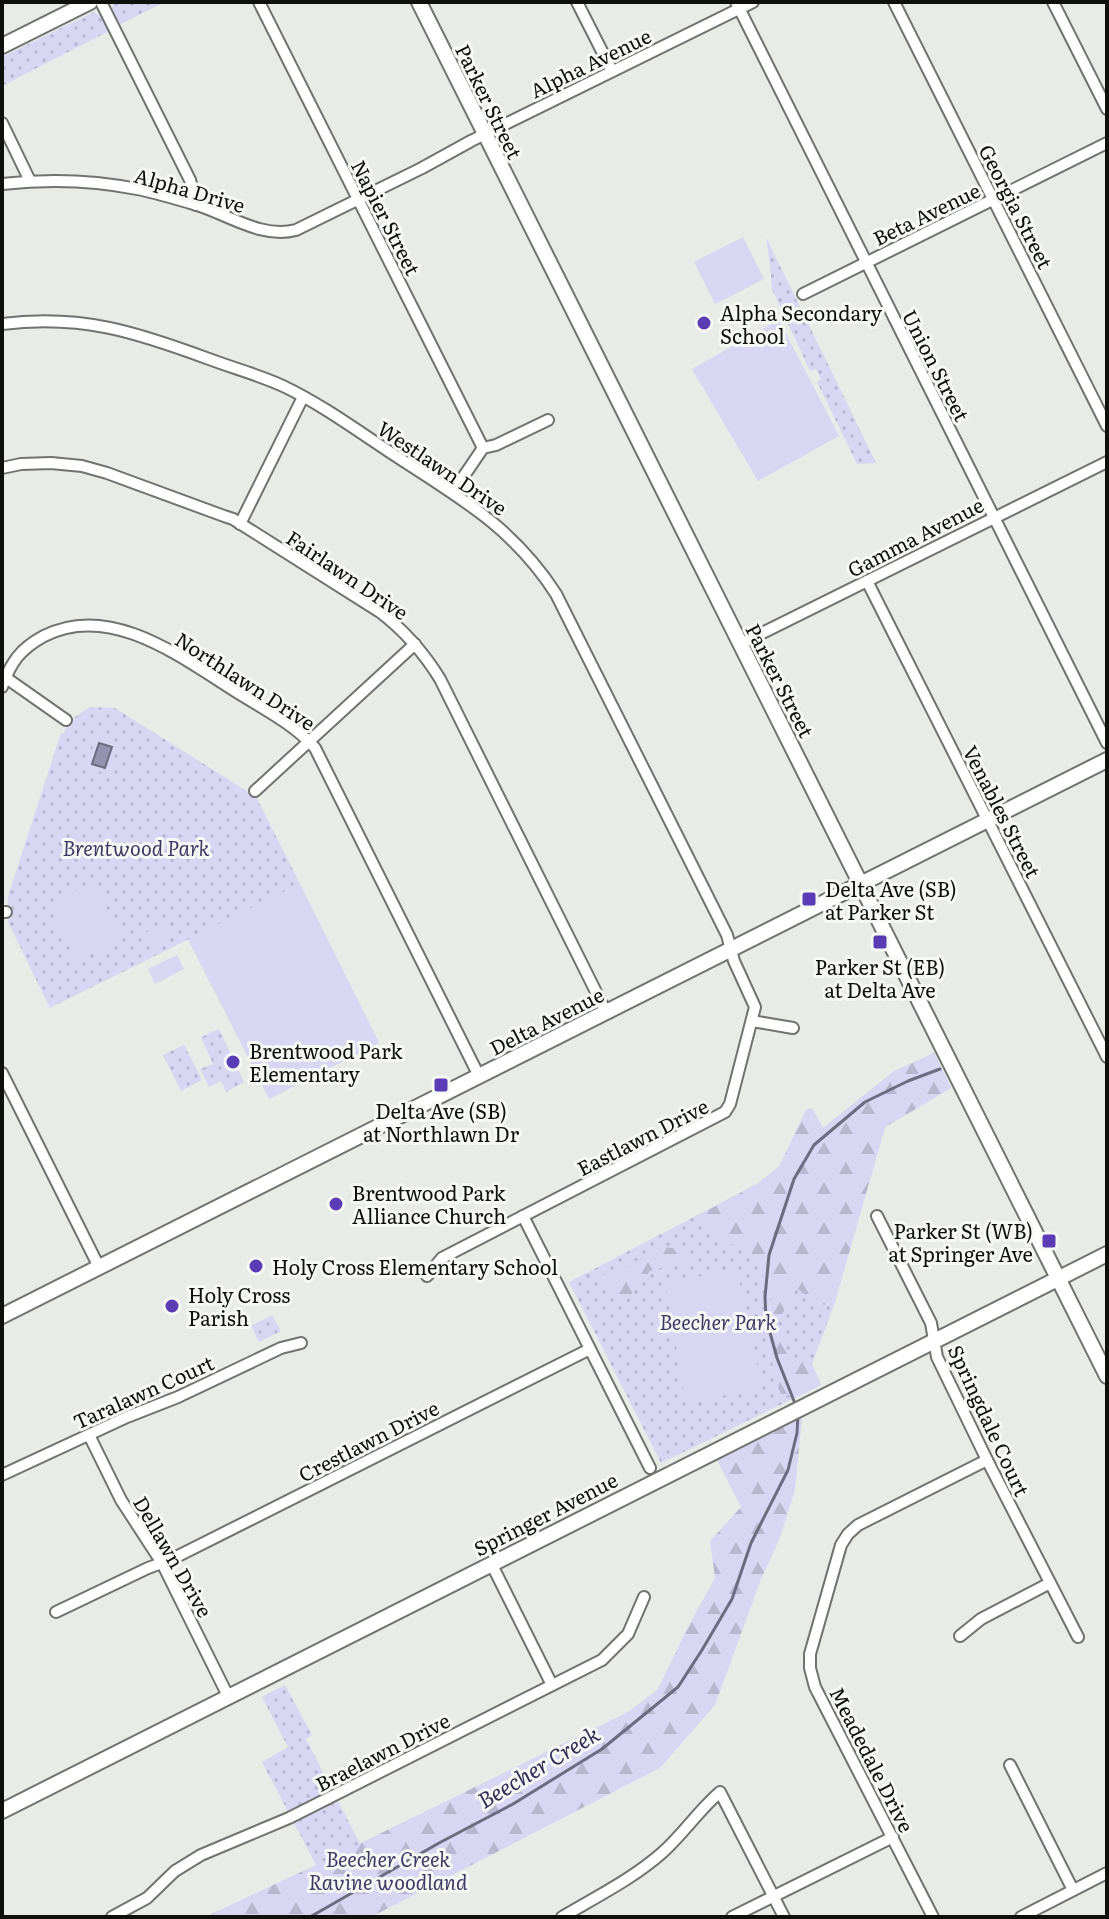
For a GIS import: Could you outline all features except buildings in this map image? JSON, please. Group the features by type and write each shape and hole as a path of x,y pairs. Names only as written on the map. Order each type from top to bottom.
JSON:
{"street":[{"path":"2,46 90,2"},
{"path":"101,2 190,180 196,205"},
{"name":"Napier Street","path":"259,2 483,448"},
{"name":"Parker Street","path":"419,2 1107,1376"},
{"path":"577,2 612,71"},
{"name":"Alpha Avenue","path":"359,199 738,5 753,2"},
{"name":"Georgia Street","path":"894,2 1107,426"},
{"path":"1053,2 1107,109"},
{"name":"Union Street","path":"738,5 1107,743"},
{"path":"2,123 30,181"},
{"name":"Beta Avenue","path":"803,294 1107,143"},
{"name":"Alpha Drive","path":"2,184 79,182 137,189 196,205 266,232 282,234 359,199"},
{"name":"Westlawn Drive","path":"2,324 54,320 97,324 150,338 280,385 487,516 515,542 556,594 727,935 731,950"},
{"path":"240,524 303,397"},
{"path":"453,492 483,448 548,420"},
{"name":"Gamma Avenue","path":"740,644 1107,462"},
{"name":"Fairlawn Drive","path":"2,468 51,463 82,466 224,516 380,612 415,644 440,679 606,1012"},
{"name":"Venables Street","path":"867,581 1107,1057"},
{"name":"Northlawn Drive","path":"3,680 11,663 37,640 55,631 92,624 116,629 169,649 297,730 315,748 479,1076"},
{"path":"255,791 415,644"},
{"path":"3,680 66,720"},
{"name":"Delta Avenue","path":"2,1316 1107,760"},
{"name":"Eastlawn Drive","path":"427,1276 442,1258 723,1115 730,1104 755,1004 731,950"},
{"path":"752,1021 793,1028"},
{"path":"2,1073 99,1267"},
{"path":"523,1216 650,1468"},
{"name":"Springdale Court","path":"877,1216 931,1323 937,1357 1078,1637"},
{"name":"Springer Avenue","path":"4,1806 1107,1254"},
{"name":"Taralawn Court","path":"2,1475 281,1348 301,1343"},
{"name":"Crestlawn Drive","path":"56,1612 162,1563 590,1349"},
{"name":"Dellawn Drive","path":"89,1435 121,1500 162,1563 228,1696"},
{"name":"Meadedale Drive","path":"933,1917 815,1687 810,1654 841,1545 848,1534 858,1525 987,1460"},
{"path":"491,1563 552,1685"},
{"path":"960,1636 981,1619 1050,1583"},
{"name":"Braelawn Drive","path":"112,1917 147,1898 175,1871 201,1855 289,1818 602,1660 628,1634 644,1597"},
{"path":"1010,1765 1073,1890"},
{"path":"562,1917 652,1861 720,1792 784,1917"},
{"path":"732,1917 893,1837"},
{"path":"1021,1917 1107,1873"}],"green space":[{"path":"114,2 165,2 119,25 112,9"},
{"path":"94,12 101,16 109,31 2,86 2,57"},
{"path":"743,237 764,279 715,304 694,262"},
{"path":"766,237 876,463 857,464 817,382 821,379 816,369 810,371 772,289"},
{"path":"779,320 839,436 758,481 692,369"},
{"name":"Brentwood Park","path":"90,707 115,708 256,797 300,884 50,1008 6,912 9,893 61,733 74,718"},
{"path":"96,737 117,744 107,774 86,767"},
{"path":"94,882 122,940 76,961 48,904"},
{"path":"300,884 379,1043 269,1099 188,939"},
{"path":"168,921 175,935 151,946 145,933"},
{"path":"177,955 184,969 155,984 148,969"},
{"path":"219,1029 244,1082 226,1092 221,1081 209,1087 200,1069 213,1064 201,1037"},
{"path":"184,1045 202,1080 181,1091 163,1055"},
{"name":"Beecher Park","path":"934,1053 951,1088 885,1127 834,1305 812,1364 821,1385 661,1463 569,1282 757,1184 779,1167 806,1110 812,1108 823,1128 893,1072"},
{"path":"934,1053 951,1088 885,1127 834,1305 815,1304 797,1288 778,1321 790,1361 812,1364 821,1385 799,1396 781,1395 762,1325 773,1295 748,1247 715,1242 699,1215 757,1184 779,1167 806,1110 812,1108 823,1128 893,1072"},
{"path":"660,1247 686,1249 688,1261 650,1271 626,1301 603,1287 600,1274 615,1276"},
{"path":"728,1271 739,1278 762,1388 686,1403 665,1283"},
{"path":"272,1315 281,1331 259,1342 251,1326"},
{"name":"Beecher Creek Ravine woodland","path":"802,1418 795,1490 779,1540 761,1579 715,1705 660,1768 371,1917 205,1917 628,1712 658,1689 715,1578 710,1541 741,1507 717,1460"},
{"path":"285,1685 312,1735 306,1739 360,1844 316,1865 262,1762 288,1747 262,1697"}],"shaded area":[{"path":"99,743 112,747 105,768 92,764"}],"waterway":[{"name":"Beecher Creek","path":"794,1401 777,1358 766,1318 765,1297 769,1255 794,1179 814,1145 865,1102 940,1069"},
{"name":"Beecher Creek","path":"310,1917 513,1804 602,1749 678,1687 732,1599 751,1543 788,1470 798,1415"}],"place":[{"name":"Alpha Secondary School","path":"704,323"},
{"name":"Delta Ave (SB) at Parker St","path":"809,899"},
{"name":"Parker St (EB) at Delta Ave","path":"880,942"},
{"name":"Brentwood Park Elementary","path":"233,1062"},
{"name":"Delta Ave (SB) at Northlawn Dr","path":"441,1085"},
{"name":"Brentwood Park Alliance Church","path":"336,1204"},
{"name":"Parker St (WB) at Springer Ave","path":"1049,1241"},
{"name":"Holy Cross Elementary School","path":"256,1266"},
{"name":"Holy Cross Parish","path":"172,1306"}]}
